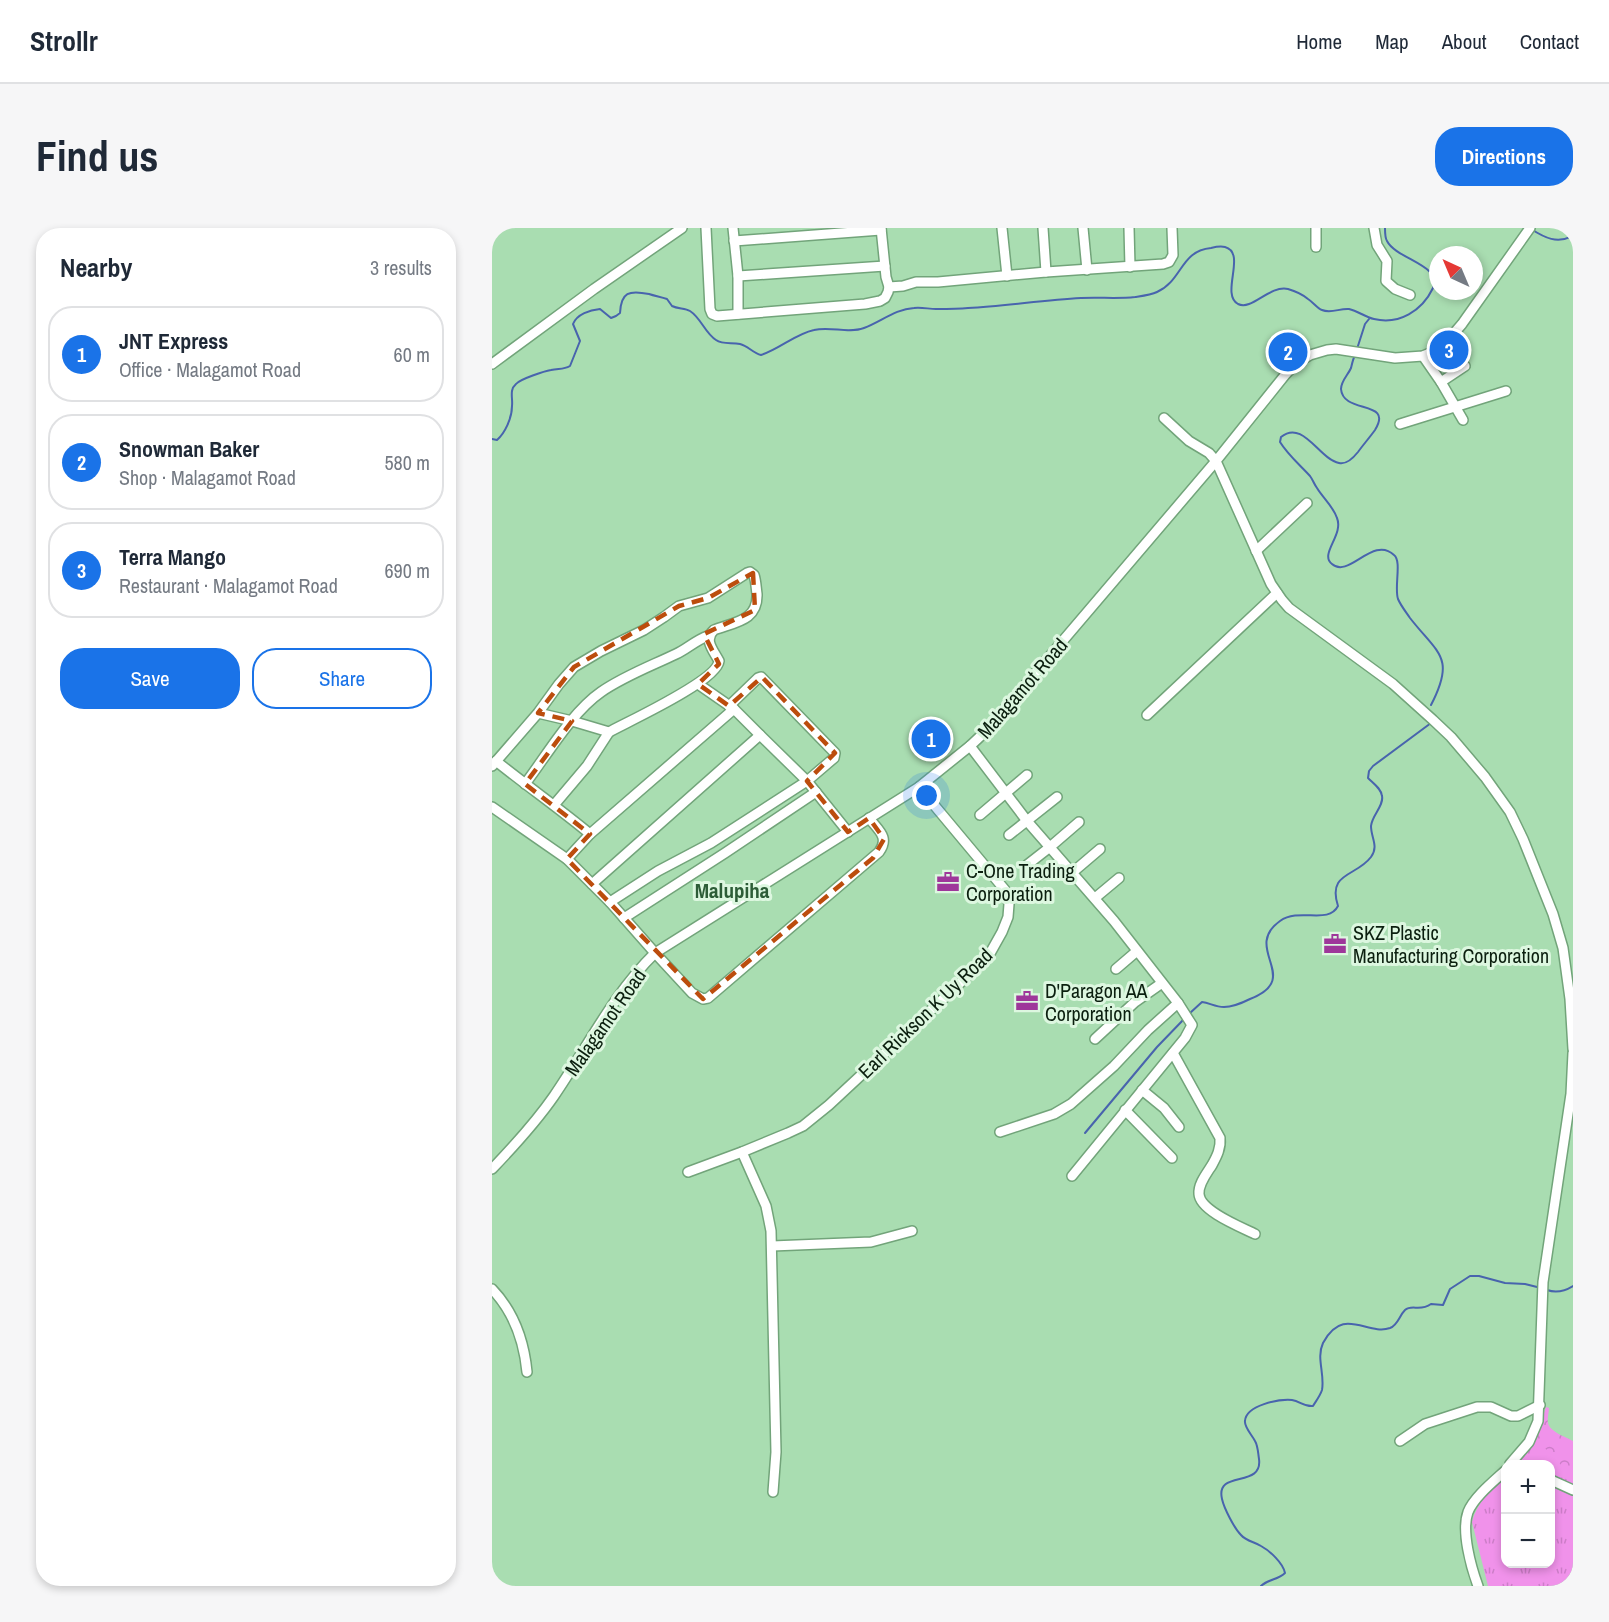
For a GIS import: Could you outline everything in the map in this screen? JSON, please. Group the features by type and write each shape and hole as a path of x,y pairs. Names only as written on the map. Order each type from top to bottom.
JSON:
{"street":[{"path":"492,364 682,228"},
{"path":"706,228 710,309 712,314 717,316 875,303 885,298 889,287 885,277 881,229 846,230 734,241"},
{"path":"733,228 738,276 738,314"},
{"path":"1002,228 1007,276"},
{"path":"1043,228 1046,272"},
{"path":"1083,228 1087,270"},
{"path":"1129,228 1130,267"},
{"path":"889,287 916,282 1159,265 1172,259 1172,228"},
{"path":"1316,228 1316,247"},
{"path":"1374,228 1377,245 1387,261 1386,281 1395,289 1410,295"},
{"name":"Malagamot Road","path":"492,1169 526,1132 554,1096 620,995 640,968 655,953 919,787 970,746 1008,707 1296,363 1310,355 1336,349 1395,358 1423,356 1437,350 1453,336 1530,228"},
{"path":"738,276 885,266"},
{"path":"1423,356 1463,420"},
{"path":"1441,382 1465,366"},
{"path":"1400,424 1506,391"},
{"path":"1164,418 1216,461 1256,551 1276,593 1282,600 1299,616 1393,684 1434,720 1485,777 1510,812 1523,838 1553,914 1563,948 1570,999 1573,1049"},
{"path":"1256,551 1306,503"},
{"path":"525,784 572,721 591,701 610,687 676,654 708,636 714,630 747,618 755,610 757,604 753,573 747,573 708,598 679,606 644,630 580,663 567,674 538,713 494,763 554,805 590,834"},
{"path":"1147,715 1276,593"},
{"path":"554,805 587,766 609,732 698,684 716,670 719,661 708,641 708,636"},
{"path":"567,859 590,834 732,708 758,678 762,677 835,753 834,758 807,781 711,843 658,871 610,902"},
{"path":"698,684 732,708 807,781 848,831"},
{"path":"538,713 609,732"},
{"path":"592,884 760,735"},
{"path":"970,746 1027,821 1095,898 1178,1003 1192,1025 1185,1038 1072,1176"},
{"path":"980,815 1027,775"},
{"name":"Earl Rickson K Uy Road","path":"687,1172 768,1142 803,1126 829,1105 981,965 993,950 1002,932 1009,909 1005,890 919,787"},
{"path":"624,918 816,792"},
{"path":"1009,835 1057,797"},
{"path":"492,807 567,859 610,902 692,993 698,997 708,998 879,852 884,845 884,839 869,818"},
{"path":"1027,865 1079,822"},
{"path":"1073,872 1100,849"},
{"path":"1095,898 1119,878"},
{"path":"1116,969 1137,951"},
{"path":"1095,1040 1135,1002 1162,983"},
{"path":"1000,1132 1054,1114 1071,1104 1114,1066 1148,1030 1178,1003"},
{"path":"1173,1053 1220,1138 1219,1151 1201,1184 1199,1196 1201,1201 1213,1212 1255,1234"},
{"path":"1513,1460 1529,1442 1538,1421 1541,1300 1571,1094 1573,1053"},
{"path":"1142,1090 1164,1108 1179,1127"},
{"path":"1125,1110 1172,1158"},
{"path":"742,1152 766,1206 771,1231 776,1452 773,1492"},
{"path":"772,1246 871,1242 912,1231"},
{"path":"492,1288 503,1301 515,1322 523,1344 527,1372"},
{"path":"1400,1441 1425,1424 1477,1407 1491,1407 1510,1416 1518,1416 1540,1405"},
{"path":"1478,1586 1466,1536 1466,1519 1473,1504 1501,1475"},
{"path":"1555,1482 1573,1491"}],"highlighted area":[{"path":"753,573 755,610 704,634 719,664 698,684 729,706 762,677 835,753 807,781 848,832 869,818 884,839 873,858 703,999 567,859 590,834 525,784 572,721 538,713 574,667 679,606 708,598"}],"green space":[{"path":"1546,1407 1549,1408 1549,1426 1555,1432 1573,1441 1573,1475 1536,1439"},
{"path":"1536,1439 1573,1461 1573,1586 1488,1586 1472,1522 1481,1502 1501,1479 1501,1568 1555,1568 1555,1460 1520,1460"}],"waterway":[{"path":"492,439 497,440 507,425 512,411 512,391 516,384 538,374 570,366 580,341 573,324 578,318 600,309 611,318 616,316 620,313 624,297 631,293 649,294 667,299 672,306 694,314 716,340 740,344 761,355 807,332 820,329 858,330 907,309 960,309 1067,299 1129,298 1149,295 1166,287 1193,254 1214,247 1225,247 1234,257 1231,292 1238,304 1249,304 1274,291 1288,289 1325,311 1349,309 1374,319 1392,320 1409,314 1423,303 1433,288 1435,280 1426,268 1392,247 1386,240 1385,228"},
{"path":"1531,229 1556,240 1573,236"},
{"path":"1357,349 1365,324 1369,319"},
{"path":"1355,355 1341,389 1344,397 1350,402 1373,410 1378,414 1379,420 1375,430 1356,454 1347,462 1339,463 1297,433 1289,433 1281,437 1280,442 1310,476 1337,518 1337,531 1328,555 1332,564 1339,567 1346,566 1378,550 1386,550 1396,558 1398,599 1410,618 1436,649 1443,666 1442,676 1431,705"},
{"path":"1190,1013 1202,1002 1221,1007 1231,1006 1265,991 1272,982 1273,972 1266,942 1270,932 1280,921 1288,917 1328,914 1338,906 1336,887 1345,876 1365,863 1371,857 1374,849 1371,826 1382,796 1368,778 1369,771 1431,723"},
{"path":"1085,1133 1157,1047 1185,1018"},
{"path":"1261,1586 1285,1573 1284,1569 1268,1551 1241,1535 1235,1528 1222,1499 1225,1484 1254,1474 1258,1468 1257,1445 1245,1423 1247,1415 1264,1404 1286,1400 1313,1406 1322,1390 1321,1349 1331,1332 1339,1326 1355,1324 1381,1329 1390,1328 1408,1308 1431,1304 1443,1305 1450,1289 1470,1276 1541,1288"},
{"path":"1547,1290 1560,1291 1573,1286"}],"place":[{"name":"Terra Mango","path":"1449,350"},
{"name":"Snowman Baker","path":"1288,352"},
{"name":"JNT Express","path":"931,739"},
{"name":"C-One Trading Corporation","path":"948,882"},
{"name":"SKZ Plastic Manufacturing Corporation","path":"1335,944"},
{"name":"D'Paragon AA Corporation","path":"1027,1001"}],"district":[{"name":"Malupiha","path":"732,890"}]}
